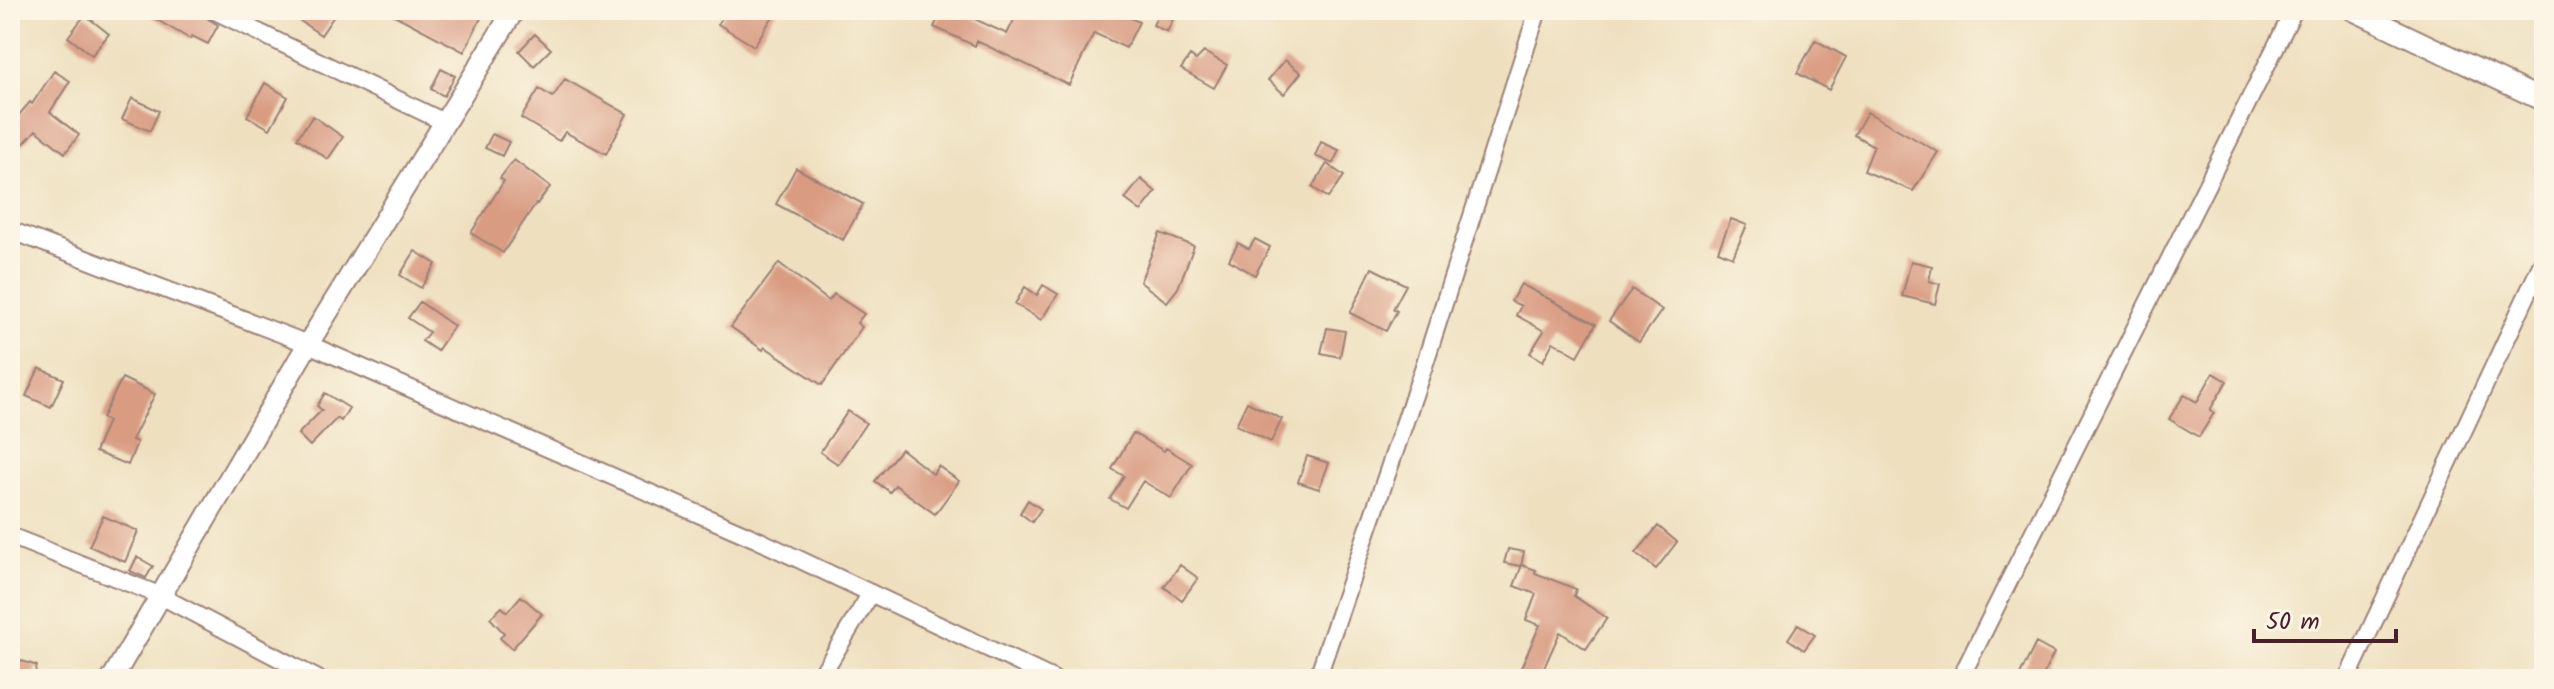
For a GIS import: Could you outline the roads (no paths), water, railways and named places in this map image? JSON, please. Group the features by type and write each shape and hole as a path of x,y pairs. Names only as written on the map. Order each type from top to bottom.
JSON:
{"street":[{"path":"213,10 231,14 446,123"},
{"path":"112,679 308,344 514,10"},
{"path":"1317,679 1424,366 1538,10"},
{"path":"1960,679 2294,10"},
{"path":"2353,10 2544,101"},
{"path":"10,230 308,344 756,539 1053,679"},
{"path":"2347,679 2544,259"},
{"path":"10,536 159,595 318,679"},
{"path":"819,679 871,593"}]}
